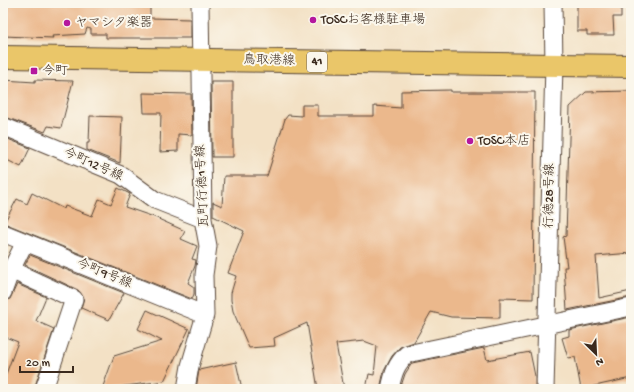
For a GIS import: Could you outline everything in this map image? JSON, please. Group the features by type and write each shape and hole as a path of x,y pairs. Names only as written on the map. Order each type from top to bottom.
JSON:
{"main road":[{"name":"鳥取港線","path":"3,58 199,59 554,66 631,66"}],"street":[{"name":"瓦町行徳1号線","path":"186,389 190,366 205,315 204,275 208,246 202,219 199,59 200,3"},
{"name":"行徳28号線","path":"545,389 554,66 553,3"},
{"name":"今町12号線","path":"3,126 121,175 155,200 202,219"},
{"name":"今町9号線","path":"3,233 205,315"},
{"path":"3,292 11,270 25,242"},
{"path":"11,270 74,299 44,389"},
{"path":"390,389 394,372 401,360 408,354 631,307"}],"shaded area":[{"path":"629,3 631,3 631,42 629,42"}],"building":[{"path":"3,3 150,3 150,18 190,19 190,38 106,38 106,34 91,34 91,29 87,28 85,34 52,36 53,38 3,36"},
{"path":"577,3 621,3 621,17 613,17 614,35 587,35 587,31 577,31"},
{"path":"3,80 35,82 35,80 73,81 61,128 48,126 45,132 3,116"},
{"path":"211,82 233,82 233,157 212,157"},
{"path":"451,90 451,92 535,92 533,299 500,298 500,318 451,317 431,312 414,342 400,347 392,356 384,371 380,389 366,389 369,374 374,375 377,346 364,341 336,344 344,389 318,389 307,323 274,338 275,346 249,348 233,311 231,300 231,293 236,276 228,273 244,231 213,216 213,202 222,206 224,176 267,176 285,119 288,115 302,116 302,105 318,105 318,116 374,116 374,106 401,108 401,91"},
{"path":"631,91 631,253 596,256 599,298 631,291 631,297 567,310 564,267 567,267 563,237 566,236 570,107 586,92"},
{"path":"143,93 191,94 192,135 178,134 178,151 160,152 161,113 144,113"},
{"path":"90,116 122,117 120,163 87,150 87,143 89,143"},
{"path":"3,137 30,148 21,167 3,158"},
{"path":"118,188 130,194 125,207 154,217 185,231 181,239 197,246 192,259 196,260 195,266 188,283 194,287 192,299 4,223 17,199 27,204 32,193 64,209 65,206 92,216 99,199 111,204"},
{"path":"30,255 124,293 109,320 81,308 84,298 78,290 25,265"},
{"path":"17,284 46,297 36,321 54,329 34,389 3,389 3,382 18,342 3,336 3,302 10,299"},
{"path":"147,310 189,329 164,381 102,389 114,356 162,341 138,329"},
{"path":"631,317 631,378 581,389 575,357 568,358 562,338 569,336 569,330"},
{"path":"484,348 487,360 530,352 535,376 535,389 400,389 405,374 412,363"},
{"path":"236,362 242,389 196,389 199,370"}],"place":[{"name":"TOSCお客様駐車場","path":"313,20"},
{"name":"ヤマシタ楽器","path":"67,23"},
{"name":"今町","path":"34,71"},
{"name":"TOSC本店","path":"470,141"}]}
